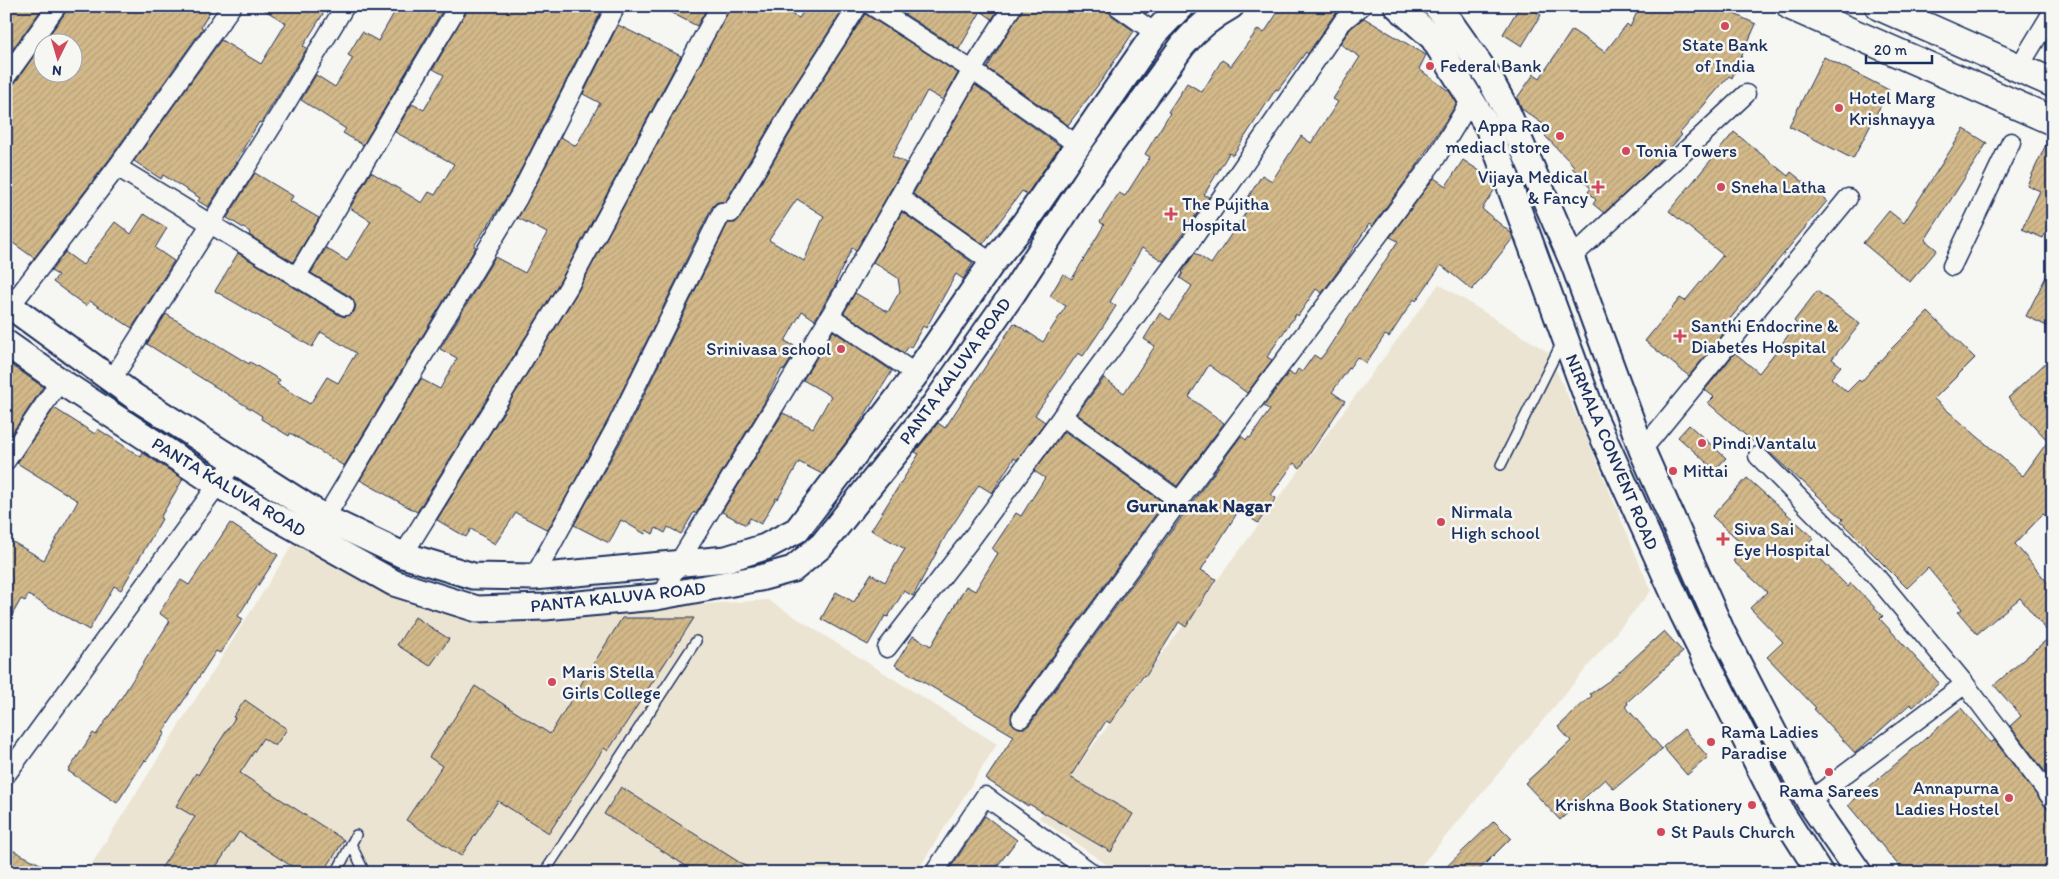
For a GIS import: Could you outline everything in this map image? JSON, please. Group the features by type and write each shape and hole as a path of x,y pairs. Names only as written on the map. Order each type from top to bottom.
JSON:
{"highway":[{"path":"1791,6 2053,121"},
{"path":"1856,35 1871,6"},
{"path":"1879,6 2053,83"}],"street":[{"path":"6,77 57,6"},
{"path":"8,307 117,167 232,6"},
{"path":"111,381 278,117 345,6"},
{"path":"296,276 458,6"},
{"path":"325,518 518,198 616,6"},
{"path":"403,555 568,288 720,6"},
{"path":"534,577 617,426 722,212 731,214 798,99 858,6"},
{"path":"872,6 972,70 1079,146"},
{"path":"662,596 677,565 830,316 972,70 1012,6"},
{"path":"1117,6 1155,34"},
{"name":"PANTA KALUVA ROAD","path":"8,307 111,381 325,518 403,555 473,576 534,577 726,560 764,547 797,530 916,374 992,263 1023,225 1079,146 1155,34 1181,6"},
{"name":"PANTA KALUVA ROAD","path":"6,343 60,382 217,484 394,583 477,609 545,607 662,596 760,578 793,569 822,545 934,405 1099,161 1183,45 1211,17 1231,6"},
{"path":"887,648 972,538 1192,240 1343,21 1362,6"},
{"name":"NIRMALA CONVENT ROAD","path":"1397,6 1433,38 1488,127 1565,338 1575,371 1594,417 1683,614 1783,816 1820,873"},
{"name":"NIRMALA CONVENT ROAD","path":"1436,6 1450,22 1488,76 1506,109 1571,258 1642,450 1723,634 1809,801 1859,873"},
{"path":"2019,67 2053,11"},
{"path":"1571,258 1746,94"},
{"path":"1021,718 1179,501 1434,161 1471,100"},
{"path":"1952,266 2011,142"},
{"path":"117,167 345,306"},
{"path":"899,197 992,263"},
{"path":"1642,450 1848,198"},
{"path":"830,316 916,374"},
{"path":"6,461 60,382"},
{"path":"1062,416 1179,501"},
{"path":"1758,456 1874,574 1965,684 2053,800"},
{"path":"6,775 235,461"},
{"path":"1809,801 1965,684"},
{"path":"934,873 985,796 1092,873"}],"lane":[{"path":"1501,464 1554,356 1565,338"},
{"path":"544,873 696,641"},
{"path":"336,873 356,835"},
{"path":"351,844 365,873"}],"shaded area":[{"name":"Nirmala High school","path":"1439,284 1548,352 1593,452 1651,591 1415,873 1119,873 1039,818"},
{"name":"Maris Stella Girls College","path":"295,541 479,619 768,600 997,744 916,873 86,873"}],"building":[{"path":"6,6 44,6 6,58"},
{"path":"68,6 213,6 201,27 203,28 108,161 34,258 6,238 6,87 15,83 32,58 32,82 82,82 82,32 51,32 66,12"},
{"path":"258,6 328,6 303,46 307,48 261,123 259,122 237,162 208,207 198,201 200,198 163,175 161,179 134,161 221,40 261,64 286,23"},
{"path":"398,6 445,6 363,145 343,133 346,129 301,100 316,75 335,87 353,58 348,55 362,32 378,41"},
{"path":"469,6 604,6 509,193 474,246 476,247 344,466 290,433 289,436 261,419 262,416 147,344 166,314 249,364 250,362 280,380 277,384 310,404 327,377 338,383 356,353 321,332 312,347 215,291 238,253 339,315 345,317 354,312 356,306 351,297 311,273 326,248 347,261 371,221 350,208 371,172 422,203 429,192 435,195 454,164 395,132 412,104 424,110 444,75 433,69"},
{"path":"658,6 708,6 697,26"},
{"path":"731,6 774,6 799,18 807,6 845,6 789,94 725,202 717,202 712,207 608,420 548,530 516,513 495,544 471,529 466,537 437,520 577,293"},
{"path":"892,6 1000,6 992,19 981,11 959,49"},
{"path":"1024,6 1107,6 1111,15 1134,31 1104,77 1068,125 987,68"},
{"path":"1136,6 1151,6 1146,14"},
{"path":"1282,6 1345,6 1334,15 1308,54 1306,52 1278,90 1276,89 1233,155 1229,153 1204,195 1209,197 1163,261 1142,248 1110,302 1116,306 1102,328 1083,356 1078,353 1035,415 1045,422 1017,460 1014,458 992,493 979,485 946,535 913,596 904,591 888,617 885,616 868,645 821,619 836,592 854,602 871,574 885,582 905,549 871,530 919,454 915,452 938,423 945,428 1014,323 1043,342 1066,306 1050,296 1063,274 1072,279 1104,225 1100,222 1119,193 1125,196 1150,157 1145,154 1170,113 1168,112 1187,83 1202,92 1222,60 1231,66 1258,29 1264,33"},
{"path":"1520,6 1526,6 1541,15 1522,46 1503,34"},
{"path":"1640,6 1717,6 1756,24 1732,78 1729,76 1680,133 1682,135 1651,169 1604,213 1593,204 1596,200 1588,192 1591,188 1582,180 1584,178 1572,168 1574,166 1545,136 1551,130 1522,109 1517,98 1534,74 1540,78 1572,30 1605,52 1627,24 1630,27"},
{"path":"865,14 958,73 943,100 927,91 892,156 906,163 856,251 852,248 837,282 815,320 802,311 785,341 798,348 784,370 782,369 764,403 696,514 694,512 681,534 668,527 665,533 656,528 653,534 646,530 645,534 621,520 609,543 574,525 627,430 728,223 735,223 740,218 807,105","holes":["797,199 824,216 804,261 769,240"]},
{"path":"1364,18 1426,55 1419,69 1450,92 1457,103 1416,167 1372,226 1369,224 1322,293 1316,289 1298,316 1296,314 1267,357 1272,360 1247,393 1209,365 1189,397 1224,423 1177,486 1077,414 1104,378 1124,393 1155,346 1144,339 1160,313 1170,320 1192,286 1180,278 1195,253 1211,264 1249,208 1244,204 1262,175 1272,181 1301,136 1311,143 1338,102 1333,99 1360,57 1340,44 1351,28"},
{"path":"618,25 681,56 559,283 417,512 360,480 421,379 440,389 457,358 440,349 495,257 525,273 547,233 518,218 561,137 576,146 600,103 583,94"},
{"name":"Hotel Marg Krishnayya","path":"1824,57 1889,90 1853,159 1789,126"},
{"path":"975,85 1060,146 1027,194 1022,191 983,244 913,194"},
{"path":"1964,129 1987,143 1925,240 1937,250 1910,282 1863,243 1889,211 1904,223"},
{"path":"1734,132 1788,176 1791,172 1827,201 1720,331 1724,333 1689,376 1645,341 1680,298 1685,301 1723,255 1669,211"},
{"path":"2050,136 2053,136 2053,216 2043,238 2022,229 2040,191 2027,185"},
{"path":"1463,160 1492,179 1495,189 1482,209 1511,233 1513,238 1472,290 1441,265 1416,301 1414,299 1389,337 1385,335 1366,363 1357,357 1332,392 1345,401 1300,468 1294,463 1271,495 1276,498 1258,523 1239,510 1201,570 1216,579 1186,627 1179,622 1146,676 1144,675 1110,723 1106,721 1070,777 1133,814 1111,852 1029,804 1028,806 986,779 1014,736 895,665 913,636 931,646 966,586 975,591 998,553 992,549 1016,513 1021,516 1045,478 1034,471 1064,431 1164,503 1012,712 1011,722 1019,728 1025,728 1030,724 1241,436 1246,440 1248,437 1250,438 1270,410 1264,406 1289,372 1294,376 1298,369 1302,372 1314,355 1320,359 1325,353 1398,241 1390,237 1434,178 1446,186"},
{"path":"255,173 293,196 290,201 319,218 293,262 249,235 250,232 227,218"},
{"path":"902,212 973,263 963,279 956,274 926,328 923,326 911,347 909,346 904,353 844,313 855,293 888,312 900,291 898,278 873,262"},
{"path":"144,214 167,228 155,248 174,261 132,328 90,301 86,306 53,282 58,275 51,271 65,252 83,265 115,222 131,234"},
{"path":"2053,263 2053,329 2026,316"},
{"path":"1817,291 1860,324 1832,359 1841,366 1831,378 1847,392 1859,380 1861,382 1928,312 1975,358 1934,399 2023,476 2048,441 2008,398 2053,356 2053,522 2043,514 2015,544 2053,589 2053,782 2010,726 2021,716 1994,685 2051,636 2020,598 1977,634 1958,612 1962,609 1928,568 1907,588 1841,522 1843,519 1766,449 1758,446 1708,403 1714,397 1705,390 1735,353 1759,373 1797,324 1794,321"},
{"path":"833,331 892,371 856,429 822,474 799,462 761,524 750,518 746,525 722,512 783,413 813,428 831,396 803,380"},
{"path":"6,361 43,387 6,442"},
{"path":"54,408 95,434 98,429 141,457 143,453 183,479 121,590 114,586 89,630 28,595 25,601 21,599 6,626 6,538 44,560 78,501 17,463"},
{"path":"1689,425 1726,458 1715,470 1678,437"},
{"path":"1747,478 1814,538 1807,545 1848,587 1851,583 1883,616 1880,619 1939,683 1913,707 1910,704 1855,753 1814,709 1816,708 1767,657 1783,642 1750,608 1767,592 1733,561 1746,547 1712,516"},
{"path":"230,523 278,555 238,616 243,619 220,653 216,651 163,732 165,733 117,803 68,771 93,733 96,735 118,703 170,621 159,613 181,580 189,585"},
{"path":"415,617 449,639 430,666 397,645"},
{"path":"622,618 694,618 608,751 604,748 549,833 498,801 461,856 406,820 442,766 429,757 475,686 550,734"},
{"path":"1664,631 1683,652 1627,702 1628,704 1625,706 1662,749 1614,789 1605,779 1560,820 1525,783 1571,741 1558,727 1573,711 1592,696 1590,694 1610,680"},
{"path":"245,700 287,729 275,746 263,738 240,773 344,840 323,873 302,873 239,832 212,873 158,873 195,817 176,806 196,773 198,775"},
{"path":"1961,708 1991,743 1994,740 2045,806 2053,810 2053,861 2039,873 1905,873 1848,805"},
{"path":"1684,729 1708,757 1687,775 1663,747"},
{"path":"621,787 756,873 697,873 604,814"},
{"path":"985,816 1017,840 992,873 947,873"},
{"path":"1494,821 1511,838 1476,873 1440,873"},
{"path":"6,847 58,873 6,873"}],"place":[{"name":"State Bank of India","path":"1725,26"},
{"name":"Federal Bank","path":"1430,66"},
{"name":"Hotel Marg Krishnayya","path":"1839,108"},
{"name":"Appa Rao mediacl store","path":"1560,136"},
{"name":"Tonia Towers","path":"1626,151"},
{"name":"Vijaya Medical & Fancy","path":"1598,187"},
{"name":"Sneha Latha","path":"1721,187"},
{"name":"The Pujitha Hospital","path":"1171,214"},
{"name":"Santhi Endocrine & Diabetes Hospital","path":"1680,336"},
{"name":"Srinivasa school","path":"841,349"},
{"name":"Pindi Vantalu","path":"1702,443"},
{"name":"Mittai","path":"1673,471"},
{"name":"Nirmala High school","path":"1441,522"},
{"name":"Siva Sai Eye Hospital","path":"1723,539"},
{"name":"Maris Stella Girls College","path":"552,682"},
{"name":"Rama Ladies Paradise","path":"1711,742"},
{"name":"Rama Sarees","path":"1829,772"},
{"name":"Annapurna Ladies Hostel","path":"2009,798"},
{"name":"Krishna Book Stationery","path":"1752,805"},
{"name":"St Pauls Church","path":"1661,832"}],"district":[{"name":"Gurunanak Nagar","path":"1199,505"}]}
